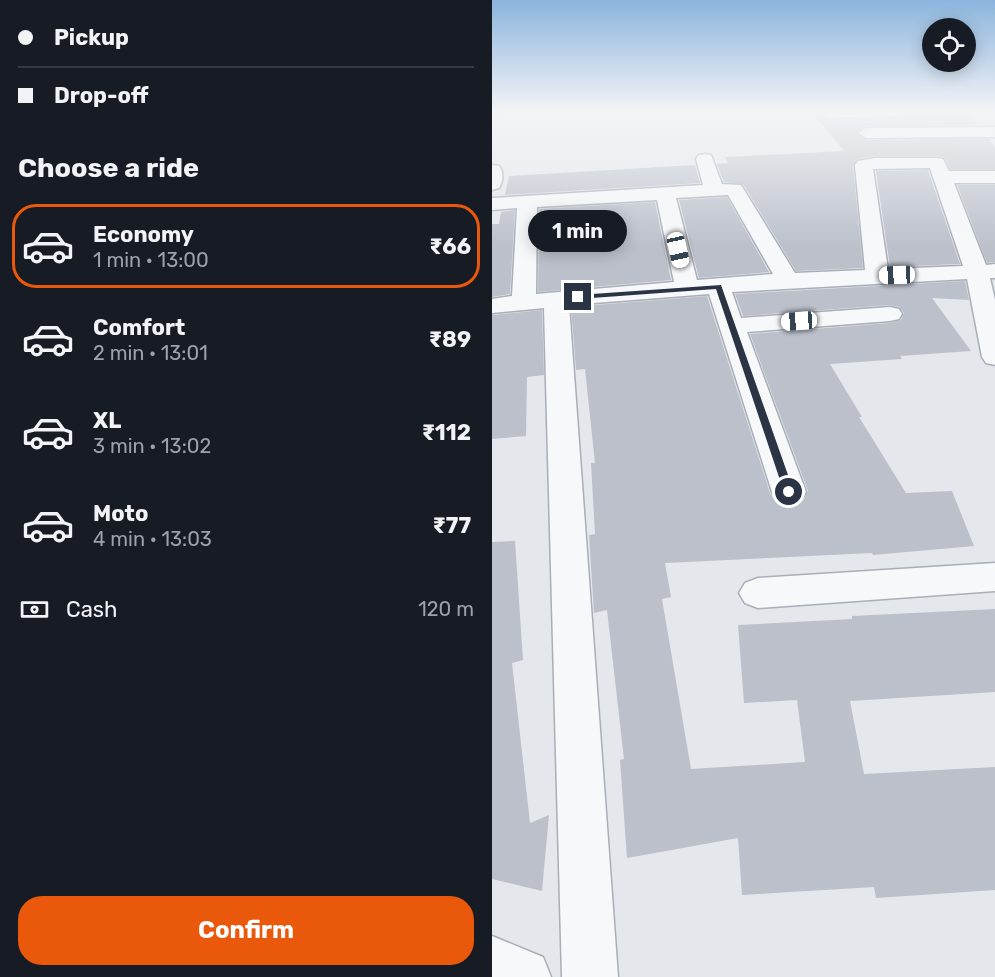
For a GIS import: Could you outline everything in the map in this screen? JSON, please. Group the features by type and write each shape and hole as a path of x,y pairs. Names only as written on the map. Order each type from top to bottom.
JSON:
{"street":[{"path":"705,159 714,190"},
{"path":"877,276 864,165 937,163 986,271 995,357"},
{"path":"942,177 995,177"},
{"path":"492,204 734,189 788,280"},
{"path":"665,193 687,288"},
{"path":"526,202 540,301 590,977"},
{"path":"492,306 788,280 986,271"},
{"path":"718,286 789,492"},
{"path":"731,326 890,314"},
{"path":"758,593 995,577"},
{"path":"492,964 523,977"}],"building":[{"path":"753,156 995,156 995,169 950,169 945,158 937,156 875,156 858,159 853,165 863,268 796,271 743,184 724,182 717,164 728,163 725,157"},
{"path":"695,165 700,183 505,195 509,176"},
{"path":"928,170 960,264 890,267 876,171"},
{"path":"957,185 995,185 995,262 987,263"},
{"path":"727,197 769,272 699,278 679,200"},
{"path":"655,202 671,280 538,292 539,209"},
{"path":"515,210 510,294 492,297 492,224 499,224 501,212"},
{"path":"965,281 969,300 932,298 971,351 830,364 862,417 859,417 906,493 952,491 974,546 873,555 872,553 665,563 671,597 662,599 691,769 805,762 797,700 744,703 738,625 852,619 852,616 995,609 995,692 850,701 864,774 995,767 995,890 876,898 874,887 742,895 738,838 627,858 620,760 624,759 607,610 594,613 589,535 595,534 591,463 595,463 585,369 576,370 571,307 707,296 770,493 776,502 790,505 803,501 808,491 750,334 890,323 901,320 904,313 899,307 890,305 743,316 735,294"},
{"path":"542,310 544,375 527,377 526,436 492,439 492,315"},
{"path":"515,541 523,660 512,663 530,823 549,815 542,891 492,879 492,542"}],"route":[{"path":"578,297 718,286 789,492"}]}
